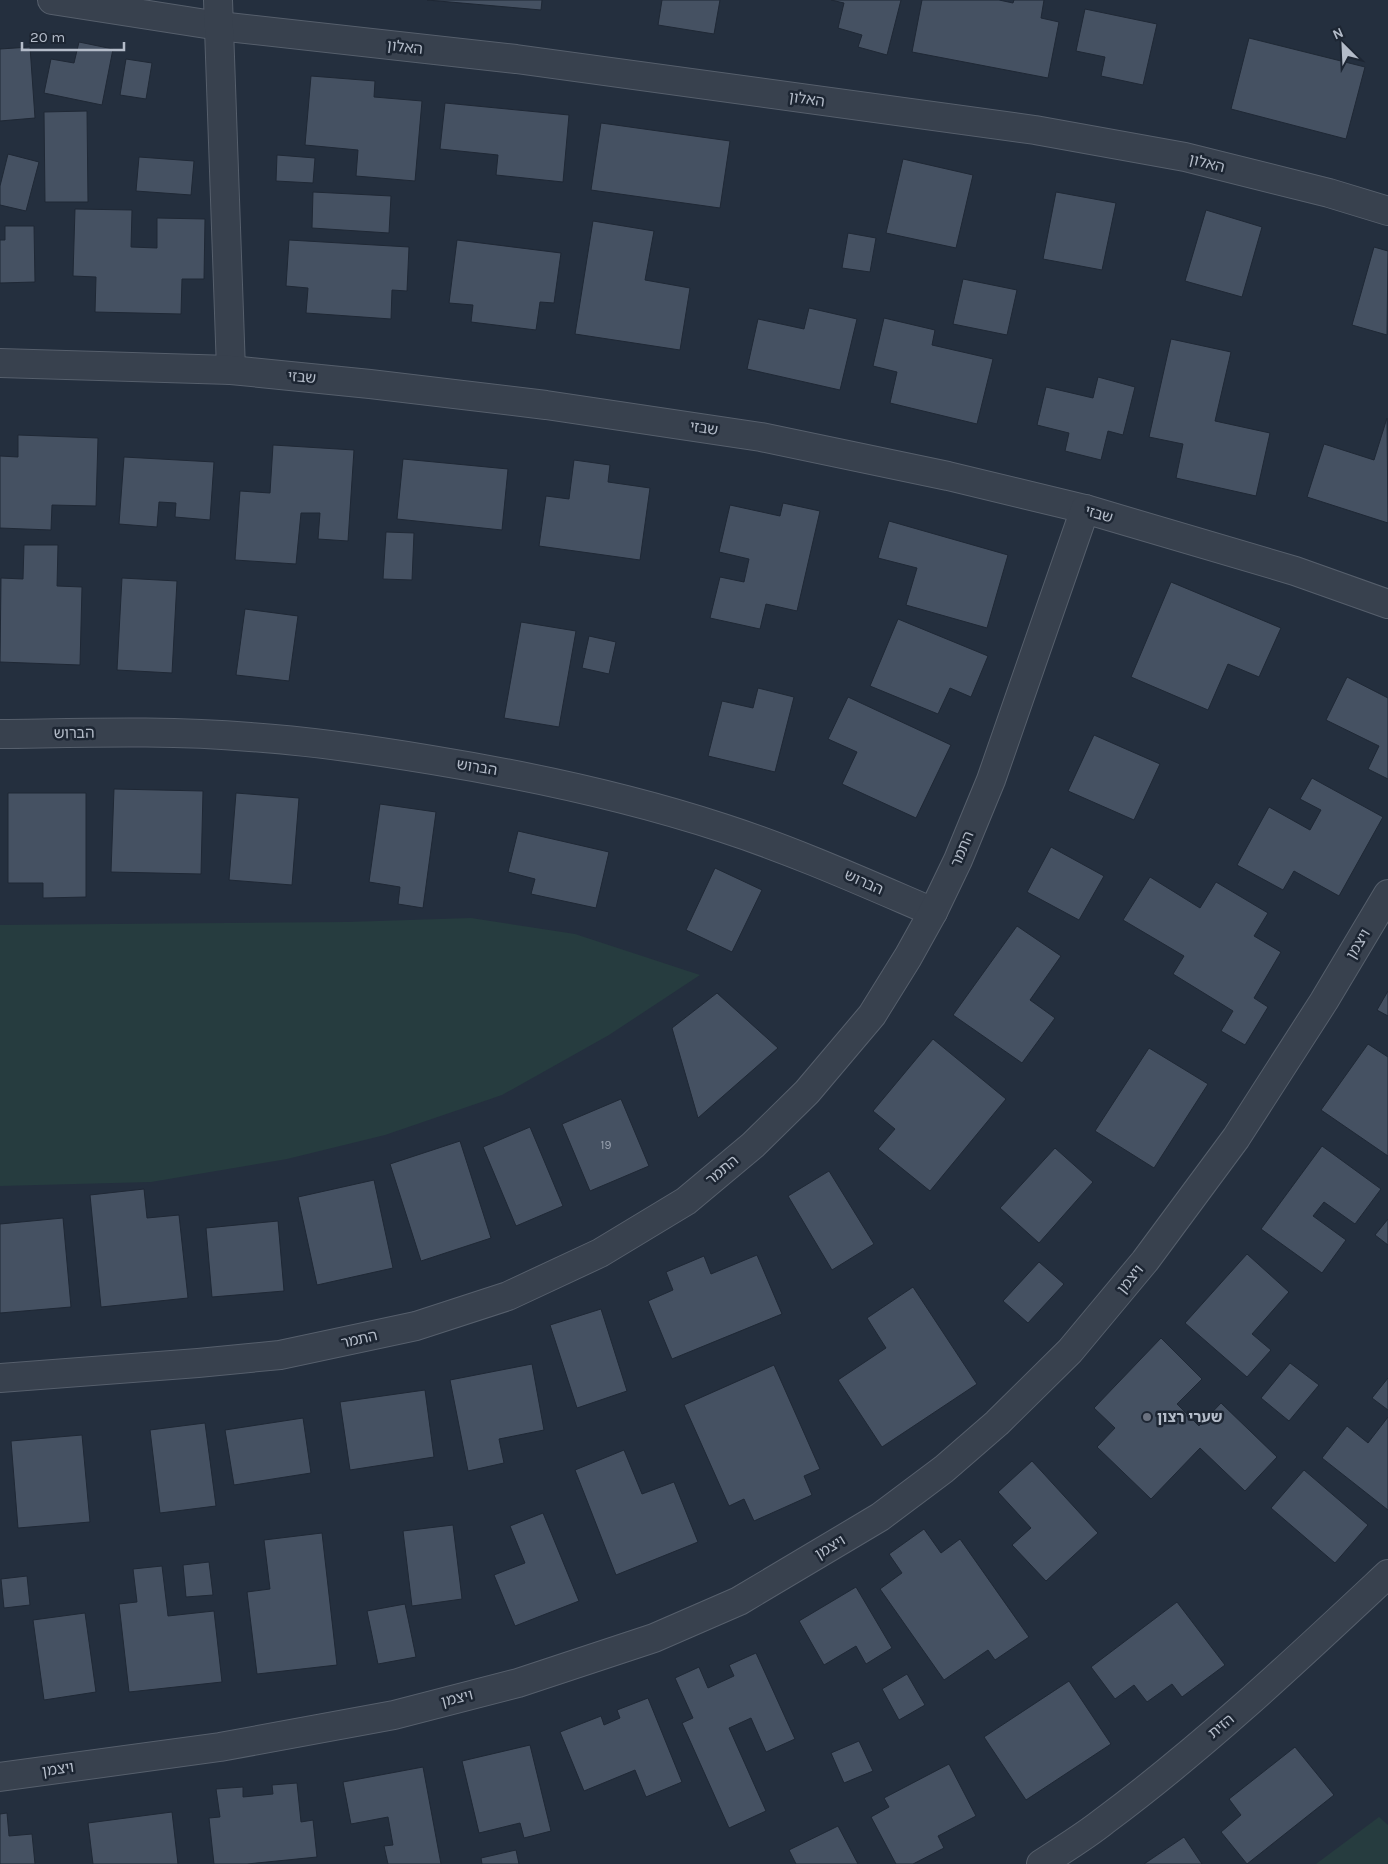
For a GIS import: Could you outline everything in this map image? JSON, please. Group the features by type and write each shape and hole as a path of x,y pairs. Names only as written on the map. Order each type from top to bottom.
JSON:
{"street":[{"name":"האלון","path":"52,0 218,13 516,59 1035,130 1185,157 1329,193 1388,210"},
{"path":"218,13 231,370"},
{"name":"שבזי","path":"0,364 231,370 536,404 762,437 948,476 1085,509 1295,571 1388,604"},
{"name":"התמר","path":"0,1378 280,1356 416,1326 508,1296 600,1253 686,1200 753,1145 807,1092 872,1015 933,912 958,860 991,780 1085,509"},
{"name":"הברוש","path":"0,734 152,732 250,737 374,750 510,772 624,798 723,828 822,864 933,912"},
{"name":"ויצמן","path":"0,1777 230,1745 394,1714 518,1682 654,1638 739,1601 880,1517 944,1469 997,1423 1070,1351 1145,1261 1236,1138 1324,1002 1388,894"},
{"name":"הזית","path":"1041,1864 1104,1822 1222,1726 1388,1574"}],"green space":[{"path":"471,918 575,934 700,975 609,1035 502,1095 385,1135 287,1159 151,1182 0,1186 0,925 347,922"},
{"path":"1379,1817 1388,1825 1388,1864 1316,1864"}],"building":[{"path":"427,0 542,0 541,10"},
{"path":"662,0 720,0 714,34 658,25"},
{"path":"831,0 901,0 887,55 858,47 862,35 838,28 844,3"},
{"path":"922,0 999,0 1013,3 1014,0 1044,0 1041,18 1059,22 1048,78 912,52"},
{"path":"1085,9 1157,24 1143,85 1101,76 1105,57 1076,51"},
{"path":"1249,38 1365,67 1346,139 1231,109"},
{"path":"79,42 113,49 102,105 44,93 51,59 74,63"},
{"path":"30,47 35,118 0,121 0,49"},
{"path":"126,59 152,63 146,99 120,95"},
{"path":"311,76 375,81 374,97 422,101 415,181 356,176 358,150 305,145"},
{"path":"445,103 569,115 563,182 496,175 498,155 440,149"},
{"path":"87,111 88,202 45,202 44,112"},
{"path":"601,123 730,141 720,208 591,190"},
{"path":"8,154 39,162 26,211 0,205 0,186"},
{"path":"277,155 315,158 313,183 276,181"},
{"path":"139,157 194,161 191,195 136,191"},
{"path":"903,159 973,175 956,248 886,233"},
{"path":"313,192 391,196 389,233 312,228"},
{"path":"1056,192 1116,203 1102,270 1043,259"},
{"path":"75,209 132,210 131,247 157,248 157,218 205,219 204,279 182,279 181,314 95,312 96,277 73,276"},
{"path":"1206,210 1262,227 1242,297 1185,281"},
{"path":"593,221 654,231 645,280 690,288 680,350 575,334"},
{"path":"5,226 34,226 35,282 0,283 0,240 5,240"},
{"path":"848,233 876,238 870,272 842,268"},
{"path":"289,240 409,247 407,291 392,290 391,319 306,313 308,288 286,286"},
{"path":"457,240 561,253 554,303 540,302 536,330 471,322 473,305 449,303"},
{"path":"1374,247 1388,251 1387,335 1352,325"},
{"path":"963,279 1017,290 1007,335 953,324"},
{"path":"809,308 857,319 840,390 747,369 758,319 804,329"},
{"path":"884,318 935,330 932,345 993,359 977,424 890,403 897,372 873,366"},
{"path":"1171,339 1231,352 1215,421 1270,433 1256,496 1176,478 1183,444 1149,437"},
{"path":"1098,377 1135,387 1123,435 1108,431 1101,460 1065,451 1069,433 1037,425 1046,387 1093,398"},
{"path":"1387,418 1388,523 1307,497 1324,444 1374,460"},
{"path":"18,435 98,438 96,506 52,505 51,530 0,528 0,456 18,457"},
{"path":"273,445 354,450 348,541 318,539 320,513 301,513 296,564 235,560 240,491 270,493"},
{"path":"124,457 214,462 210,520 175,517 176,503 159,502 157,527 119,524"},
{"path":"403,459 508,469 502,530 397,519"},
{"path":"574,460 610,465 608,482 650,488 640,560 539,546 546,496 569,499"},
{"path":"783,503 820,511 797,611 766,604 760,629 710,618 720,577 744,582 749,559 719,552 730,505 780,516"},
{"path":"889,521 1008,555 987,628 906,605 917,568 878,558"},
{"path":"386,532 414,533 412,580 383,579"},
{"path":"24,545 58,545 57,586 82,587 80,665 0,662 1,578 23,579"},
{"path":"122,578 177,581 172,673 117,670"},
{"path":"1171,582 1281,628 1259,677 1228,664 1208,710 1131,677"},
{"path":"245,609 298,616 289,681 236,675"},
{"path":"898,619 988,656 971,697 950,688 938,714 870,686"},
{"path":"521,622 576,631 559,727 504,718"},
{"path":"589,636 616,642 609,674 582,668"},
{"path":"1347,677 1388,698 1388,779 1368,769 1379,746 1326,720"},
{"path":"758,688 794,697 775,772 708,756 722,701 753,708"},
{"path":"848,697 951,745 916,818 842,784 857,752 828,739"},
{"path":"1094,735 1160,764 1134,820 1068,791"},
{"path":"1312,778 1383,817 1339,896 1294,871 1283,890 1237,865 1269,807 1310,830 1321,810 1300,799"},
{"path":"114,789 203,791 201,874 111,872"},
{"path":"8,793 86,793 86,897 43,898 43,883 8,883"},
{"path":"236,793 299,798 292,885 229,880"},
{"path":"380,804 436,812 423,908 398,904 400,887 369,882"},
{"path":"518,831 609,852 596,908 531,894 535,879 508,872"},
{"path":"1051,847 1104,876 1079,920 1027,892"},
{"path":"715,868 762,890 732,952 686,930"},
{"path":"1150,877 1200,908 1216,882 1268,913 1254,936 1281,952 1254,998 1268,1007 1245,1045 1221,1031 1233,1011 1173,974 1184,956 1123,920"},
{"path":"1017,926 1061,956 1030,1000 1055,1018 1022,1063 953,1015"},
{"path":"1388,991 1388,1016 1377,1010"},
{"path":"717,993 778,1048 698,1118 672,1028"},
{"path":"933,1039 1006,1099 930,1191 878,1149 895,1129 873,1111"},
{"path":"1368,1044 1388,1057 1388,1156 1321,1110"},
{"path":"1149,1048 1208,1084 1154,1168 1095,1131"},
{"path":"621,1099 649,1166 590,1191 562,1124"},
{"path":"530,1127 563,1206 516,1226 483,1147"},
{"path":"460,1141 491,1238 421,1261 390,1164"},
{"path":"1322,1146 1381,1189 1355,1224 1324,1202 1313,1216 1346,1240 1322,1273 1261,1229"},
{"path":"1055,1148 1093,1182 1039,1243 1000,1208"},
{"path":"829,1171 874,1244 832,1270 788,1196"},
{"path":"374,1180 393,1268 317,1285 298,1197"},
{"path":"144,1189 147,1218 179,1215 188,1298 101,1307 90,1195"},
{"path":"63,1218 71,1307 0,1313 0,1224"},
{"path":"1388,1219 1388,1245 1375,1235"},
{"path":"278,1221 284,1291 212,1297 206,1228"},
{"path":"1247,1254 1289,1292 1252,1334 1271,1350 1247,1377 1185,1323"},
{"path":"757,1255 782,1314 672,1359 648,1301 673,1290 666,1272 704,1256 711,1274"},
{"path":"1039,1262 1064,1284 1028,1323 1003,1301"},
{"path":"913,1287 977,1384 882,1447 838,1380 886,1348 867,1318"},
{"path":"601,1309 627,1391 577,1408 550,1325"},
{"name":"שערי רצון","path":"1161,1338 1202,1379 1177,1404 1199,1426 1221,1403 1277,1457 1245,1491 1200,1448 1151,1499 1097,1447 1115,1428 1094,1408"},
{"path":"1290,1363 1319,1385 1289,1421 1261,1398"},
{"path":"532,1364 544,1430 499,1439 504,1463 468,1471 450,1380"},
{"path":"774,1365 820,1469 804,1476 812,1495 754,1521 744,1499 729,1506 684,1405"},
{"path":"1388,1378 1388,1410 1372,1398"},
{"path":"425,1390 434,1457 350,1470 340,1402"},
{"path":"1388,1417 1388,1510 1322,1458 1347,1426 1368,1443"},
{"path":"303,1418 311,1473 234,1485 225,1430"},
{"path":"205,1423 216,1506 160,1513 150,1430"},
{"path":"82,1435 90,1522 18,1528 11,1441"},
{"path":"624,1450 642,1494 674,1482 698,1542 616,1575 575,1470"},
{"path":"1032,1461 1098,1533 1046,1581 1012,1545 1031,1528 998,1492"},
{"path":"1304,1470 1368,1525 1335,1563 1271,1508"},
{"path":"543,1513 579,1601 515,1626 494,1575 525,1563 510,1526"},
{"path":"453,1525 462,1599 412,1606 403,1531"},
{"path":"924,1529 941,1553 960,1539 1029,1637 995,1660 988,1650 944,1680 880,1589 902,1573 889,1554"},
{"path":"322,1533 337,1665 257,1674 247,1592 270,1589 264,1540"},
{"path":"209,1562 213,1595 186,1597 183,1565"},
{"path":"162,1566 168,1616 214,1611 222,1682 129,1692 119,1604 137,1602 133,1569"},
{"path":"27,1576 30,1605 4,1608 1,1579"},
{"path":"856,1587 892,1648 866,1664 856,1646 824,1665 799,1621"},
{"path":"1177,1602 1225,1665 1182,1697 1172,1684 1147,1702 1134,1685 1115,1699 1091,1667"},
{"path":"405,1604 416,1657 378,1664 367,1611"},
{"path":"85,1613 96,1692 44,1700 33,1620"},
{"path":"756,1653 795,1739 766,1752 751,1718 729,1728 766,1811 729,1828 682,1723 693,1718 675,1678 699,1667 708,1688 734,1676 729,1665"},
{"path":"907,1674 925,1705 899,1720 882,1689"},
{"path":"1069,1681 1111,1744 1026,1800 984,1737"},
{"path":"648,1698 682,1782 646,1797 635,1770 584,1791 560,1732 601,1716 604,1725 620,1718 617,1710"},
{"path":"859,1741 873,1771 844,1783 831,1753"},
{"path":"530,1745 551,1831 524,1838 520,1823 479,1833 462,1761"},
{"path":"1295,1747 1334,1795 1247,1864 1221,1832 1241,1815 1229,1799"},
{"path":"949,1764 976,1816 938,1836 944,1848 913,1864 896,1864 871,1817 889,1807 884,1798"},
{"path":"423,1767 441,1864 388,1864 384,1846 393,1845 388,1817 351,1824 343,1782"},
{"path":"297,1783 301,1822 313,1820 317,1857 247,1864 214,1864 209,1818 220,1817 216,1789 243,1787 243,1797 273,1794 272,1785"},
{"path":"172,1812 178,1864 93,1864 88,1823"},
{"path":"7,1813 9,1836 32,1834 35,1864 0,1864 0,1814"},
{"path":"838,1826 858,1864 796,1864 789,1850"},
{"path":"1184,1837 1202,1864 1144,1864"},
{"path":"516,1850 519,1864 482,1864 481,1858"}],"place":[{"name":"שערי רצון","path":"1147,1417"}]}
